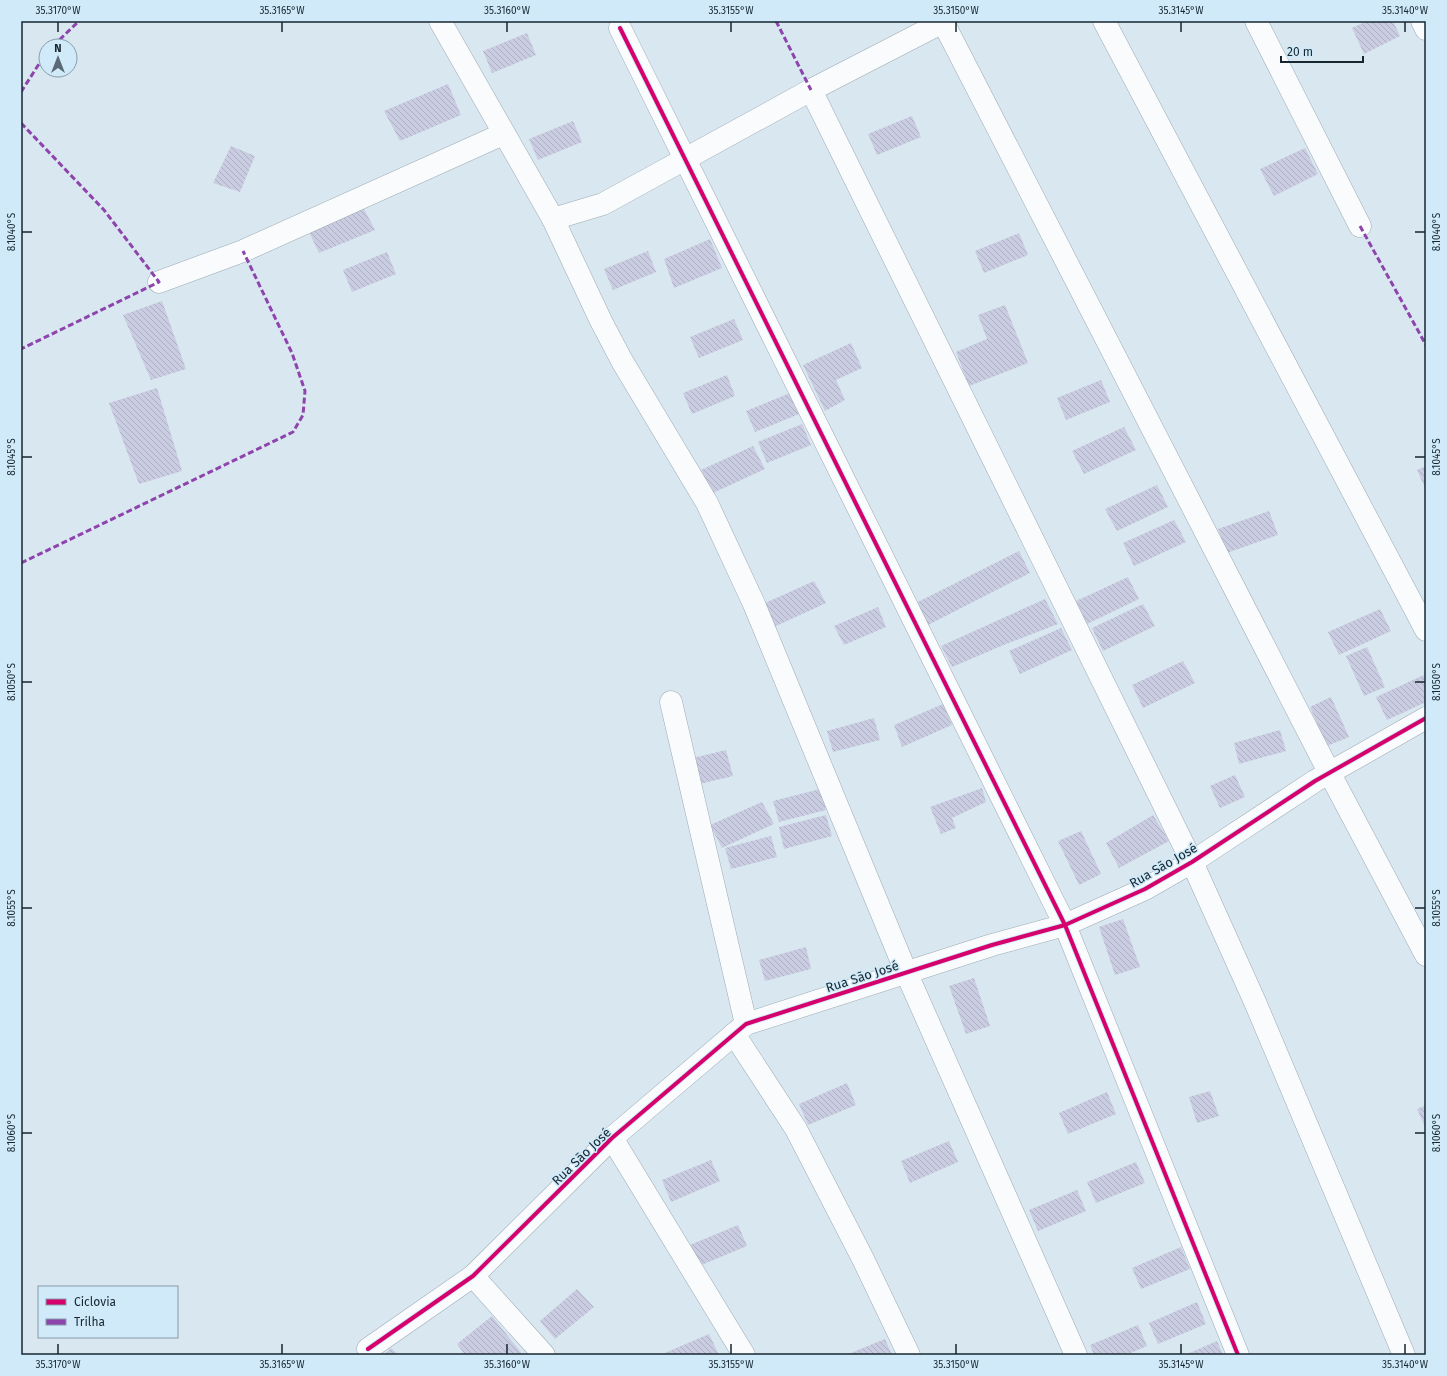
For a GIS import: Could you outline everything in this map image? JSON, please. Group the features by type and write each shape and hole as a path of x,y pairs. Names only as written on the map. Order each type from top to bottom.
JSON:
{"street":[{"path":"440,21 503,134 553,219 601,321 622,361 707,503 754,604 906,972 1076,1355"},
{"path":"553,219 603,204 811,90 944,21 1329,772 1426,955"},
{"path":"1104,21 1426,630"},
{"path":"1256,21 1360,226"},
{"path":"1422,21 1426,29"},
{"path":"620,28 1065,925 1238,1355"},
{"path":"811,90 1192,862 1255,1002 1404,1355"},
{"path":"159,282 243,252 503,134"},
{"path":"671,702 740,1029 796,1129 863,1259 909,1355"},
{"name":"Rua São José","path":"368,1349 473,1276 612,1138 740,1029 906,972 1065,925 1145,889 1192,862 1329,772 1426,718"},
{"path":"612,1138 744,1355"},
{"path":"473,1276 544,1355"}],"building":[{"path":"1367,21 1393,21 1400,36 1364,54 1352,28"},
{"path":"527,33 536,55 492,73 483,51"},
{"path":"448,84 461,115 400,141 384,111"},
{"path":"912,116 921,137 877,155 868,134"},
{"path":"573,121 582,142 538,160 529,139"},
{"path":"231,146 255,156 240,192 213,183"},
{"path":"1305,148 1318,174 1274,196 1260,169"},
{"path":"363,207 375,230 319,253 308,230"},
{"path":"1019,233 1028,255 984,273 975,251"},
{"path":"710,239 722,268 674,288 664,259"},
{"path":"648,251 656,272 613,290 604,269"},
{"path":"387,252 396,274 352,292 343,270"},
{"path":"162,301 186,369 151,380 123,315"},
{"path":"1005,305 1028,363 969,386 956,352 987,339 978,315"},
{"path":"734,319 743,340 699,358 690,337"},
{"path":"851,343 862,368 836,380 845,400 825,411 803,365"},
{"path":"727,375 735,396 692,414 683,393"},
{"path":"1101,380 1110,402 1066,420 1057,398"},
{"path":"157,388 182,471 139,484 109,403"},
{"path":"790,393 799,414 755,432 746,411"},
{"path":"802,424 811,445 767,463 758,442"},
{"path":"1124,427 1136,450 1084,474 1072,451"},
{"path":"753,446 765,469 713,493 701,470"},
{"path":"1426,466 1426,490 1417,470"},
{"path":"1157,485 1168,507 1117,531 1105,509"},
{"path":"1269,511 1278,535 1227,553 1218,529"},
{"path":"1174,520 1186,542 1134,566 1123,543"},
{"path":"1019,551 1030,573 926,626 914,604"},
{"path":"1128,577 1139,599 1087,624 1076,601"},
{"path":"814,581 826,603 774,627 763,604"},
{"path":"1045,599 1058,624 952,667 941,646"},
{"path":"1143,604 1155,626 1103,651 1092,628"},
{"path":"878,607 886,627 844,645 834,626"},
{"path":"1380,609 1391,631 1339,655 1328,632"},
{"path":"1061,628 1072,650 1020,674 1009,651"},
{"path":"1367,647 1385,687 1364,696 1346,656"},
{"path":"1183,661 1195,683 1143,708 1132,685"},
{"path":"1426,674 1426,702 1387,720 1376,697"},
{"path":"1331,697 1349,737 1327,746 1310,707"},
{"path":"943,704 952,725 902,747 894,725"},
{"path":"874,718 880,740 833,752 827,731"},
{"path":"1280,730 1286,751 1239,764 1234,743"},
{"path":"726,750 733,776 700,784 693,758"},
{"path":"1235,775 1245,797 1220,808 1210,786"},
{"path":"982,788 986,802 952,818 956,828 941,834 930,807"},
{"path":"820,789 826,810 779,822 773,801"},
{"path":"762,802 774,824 722,848 710,825"},
{"path":"826,815 832,836 784,849 779,827"},
{"path":"1153,815 1169,841 1119,868 1106,843"},
{"path":"1081,831 1101,874 1079,885 1058,841"},
{"path":"771,836 777,857 731,869 725,848"},
{"path":"1123,919 1140,967 1115,975 1099,927"},
{"path":"806,947 811,969 765,981 759,960"},
{"path":"974,978 990,1026 966,1034 949,986"},
{"path":"847,1083 856,1105 808,1125 799,1104"},
{"path":"1210,1091 1219,1116 1197,1123 1189,1097"},
{"path":"1107,1092 1116,1114 1068,1134 1059,1113"},
{"path":"1426,1105 1426,1129 1417,1109"},
{"path":"949,1141 958,1162 910,1183 901,1161"},
{"path":"711,1160 720,1181 671,1202 662,1180"},
{"path":"1136,1162 1145,1183 1096,1203 1087,1182"},
{"path":"1077,1190 1086,1211 1038,1231 1029,1210"},
{"path":"738,1225 747,1246 699,1266 690,1245"},
{"path":"1181,1247 1190,1269 1141,1289 1132,1268"},
{"path":"577,1289 594,1307 555,1339 540,1321"},
{"path":"1197,1302 1206,1324 1158,1344 1149,1323"},
{"path":"492,1316 523,1355 465,1355 457,1344"},
{"path":"1138,1325 1147,1346 1126,1355 1094,1355 1090,1345"},
{"path":"709,1334 719,1355 660,1355"},
{"path":"885,1339 892,1355 846,1355"},
{"path":"1217,1341 1223,1355 1185,1355"},
{"path":"391,1348 399,1355 384,1355"}],"marked path":[{"path":"61,38 79,21"},
{"path":"776,21 811,90"},
{"path":"21,92 38,65"},
{"path":"21,123 104,210 159,282 21,349"},
{"path":"1360,226 1426,345"},
{"path":"21,563 293,432 303,415 305,391 292,353 243,251"}],"cycle path":[{"path":"620,28 1065,925 1238,1355"},
{"path":"368,1349 473,1276 612,1138 746,1024 992,945 1065,925 1145,889 1192,862 1315,781 1426,718"}]}
